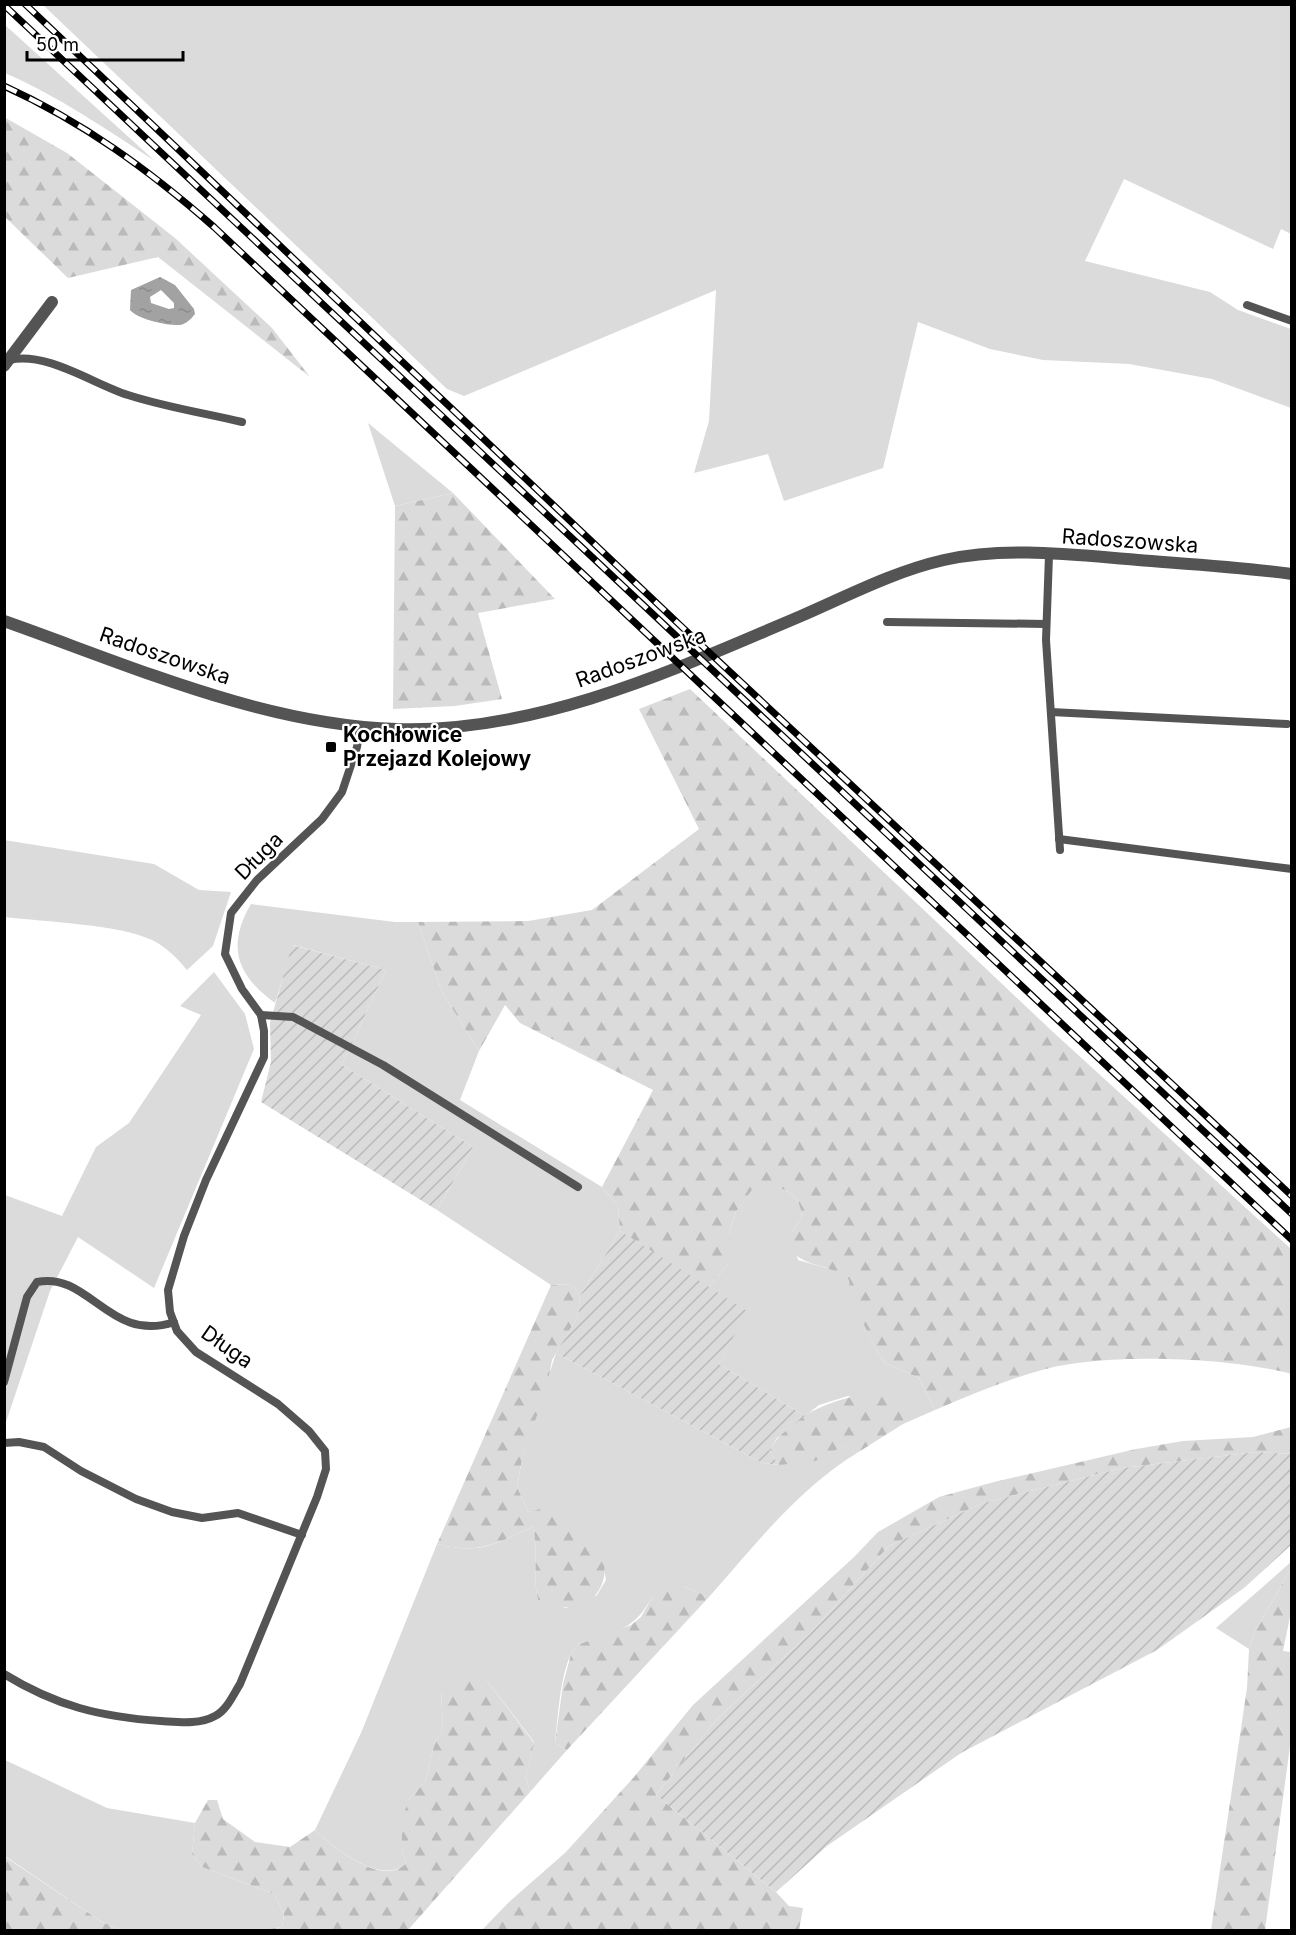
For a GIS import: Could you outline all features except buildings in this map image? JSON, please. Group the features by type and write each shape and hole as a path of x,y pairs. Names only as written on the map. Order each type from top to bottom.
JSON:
{"street":[{"path":"7,363 52,302"},
{"name":"Radoszowska","path":"4,621 245,705 278,714 360,727 445,728 539,712 653,677 922,566 975,555 1049,555 1292,574"}],"lane":[{"path":"1247,305 1292,321"},
{"path":"7,363 25,359 57,366 126,394 242,422"},
{"path":"1049,555 1046,624 1060,850"},
{"path":"887,622 1046,624"},
{"path":"1051,712 1287,724"},
{"name":"Długa","path":"4,1674 51,1699 90,1713 136,1719 198,1722 216,1716 229,1704 302,1535 326,1469 325,1451 309,1431 278,1404 196,1352 177,1331 168,1290 184,1236 206,1180 264,1057 264,1031 261,1015 242,989 225,954 231,914 257,880 322,819 342,792 357,747 360,727"},
{"path":"1059,839 1292,869"},
{"path":"261,1015 293,1017 363,1054 578,1187"},
{"path":"4,1382 27,1297 37,1282 49,1279 66,1284 123,1321 144,1329 174,1322"},
{"path":"4,1443 19,1442 44,1447 136,1499 172,1512 202,1518 238,1513 302,1535"}],"green space":[{"path":"43,5 1291,5 1291,234 1281,229 1273,249 1124,179 1085,261 1210,292 1238,310 1291,329 1291,408 1212,379 1129,364 1043,360 990,349 918,322 883,468 784,501 768,454 694,473 709,421 716,290 464,396 447,389"},
{"path":"4,25 155,161 63,103 5,73"},
{"path":"4,117 67,153 175,238 272,328 310,377 158,257 68,278 5,217"},
{"path":"368,423 453,493 395,506"},
{"path":"453,493 555,599 478,613 502,699 455,706 393,709 395,506"},
{"path":"690,689 1053,1032 1291,1249 1291,1374 1235,1364 1167,1359 1068,1364 988,1388 935,1410 919,1378 885,1363 876,1350 850,1295 849,1280 833,1270 803,1260 788,1248 791,1232 802,1218 797,1201 787,1191 756,1184 736,1212 729,1234 729,1263 708,1288 620,1231 618,1206 602,1187 653,1090 520,1023 505,1005 479,1051 442,992 418,922 528,921 592,910 699,829 639,709"},
{"path":"4,840 154,864 199,890 231,892 213,946 187,970 175,957 152,940 120,930 5,917"},
{"path":"251,904 395,922 418,922 442,992 479,1051 460,1100 602,1187 618,1206 620,1231 580,1296 572,1284 551,1285 437,1210 473,1147 342,1065 386,970 293,945 275,1003 252,982 239,959 239,934 243,919"},
{"path":"292,945 386,970 342,1065 473,1147 437,1210 261,1102 271,1062 270,1023"},
{"path":"214,972 245,1014 254,1049 154,1288 78,1237 50,1291 5,1425 5,1195 62,1216 96,1147 129,1123 201,1015 180,1006"},
{"path":"756,1183 781,1188 793,1195 802,1218 791,1232 798,1260 840,1272 849,1280 851,1295 876,1350 885,1363 919,1378 935,1410 903,1424 903,1413 848,1396 819,1405 805,1416 719,1364 746,1311 708,1288 729,1263 729,1234 736,1212"},
{"path":"620,1231 747,1311 719,1364 805,1416 777,1438 769,1451 779,1465 762,1463 556,1353 578,1316 580,1296"},
{"path":"572,1284 580,1296 578,1316 552,1360 547,1386 522,1459 517,1487 529,1513 538,1509 547,1509 562,1515 570,1520 601,1555 604,1574 598,1592 584,1604 564,1607 538,1600 533,1527 497,1543 476,1548 437,1544 551,1285"},
{"path":"556,1353 762,1463 779,1465 844,1446 857,1453 836,1467 796,1501 709,1597 683,1586 653,1596 640,1615 628,1626 576,1646 566,1667 563,1680 555,1743 567,1750 530,1792 526,1777 534,1742 485,1678 441,1689 443,1730 435,1742 425,1782 409,1799 402,1848 406,1863 396,1869 372,1868 346,1855 315,1830 361,1733 437,1544 476,1548 497,1543 533,1527 538,1600 566,1608 597,1595 606,1580 601,1555 529,1513 517,1487 522,1459"},
{"path":"883,1390 899,1400 903,1413 903,1424 857,1453 843,1446 815,1461 779,1465 769,1451 791,1425 818,1408 850,1397"},
{"path":"1291,1427 1291,1454 1256,1452 1122,1468 983,1503 889,1546 812,1631 716,1720 656,1795 776,1892 789,1906 803,1908 799,1930 482,1930 509,1902 566,1852 634,1777 693,1705 854,1557 878,1532 939,1497 994,1482 1136,1449 1183,1441 1253,1437"},
{"path":"1256,1452 1291,1454 1291,1545 1244,1588 1157,1650 961,1753 827,1846 776,1892 656,1795 716,1720 812,1631 889,1546 983,1503 1122,1468"},
{"path":"1291,1562 1291,1569 1255,1631 1249,1649 1216,1628"},
{"path":"1291,1569 1291,1612 1283,1651 1291,1652 1291,1739 1265,1930 1211,1930 1247,1688 1249,1649 1255,1631"},
{"path":"667,1585 683,1586 709,1597 567,1750 555,1743 563,1684 571,1654 577,1645 631,1625 641,1617 653,1596"},
{"path":"468,1670 485,1678 534,1743 526,1777 530,1792 408,1930 261,1930 282,1927 284,1914 274,1894 202,1867 192,1854 195,1823 208,1800 217,1800 223,1819 255,1842 290,1847 315,1830 359,1863 385,1871 396,1869 406,1863 402,1848 402,1819 409,1799 425,1782 435,1742 443,1730 441,1689"},
{"path":"5,1760 107,1808 195,1823 192,1854 202,1867 274,1894 284,1914 282,1927 261,1930 122,1930 102,1922 5,1856"},
{"path":"4,1856 102,1922 122,1930 5,1930"}],"water":[{"path":"160,277 175,285 194,309 195,314 180,325 146,319 130,310 131,290","holes":["161,290 174,303 174,308 169,309 151,303 150,297"]}],"railway":[{"path":"25,4 683,628 1292,1196"},
{"path":"4,5 1292,1214"},
{"path":"4,86 88,131 165,186 214,227 1292,1240"}],"place":[{"name":"Kochłowice Przejazd Kolejowy","path":"331,747"}]}
